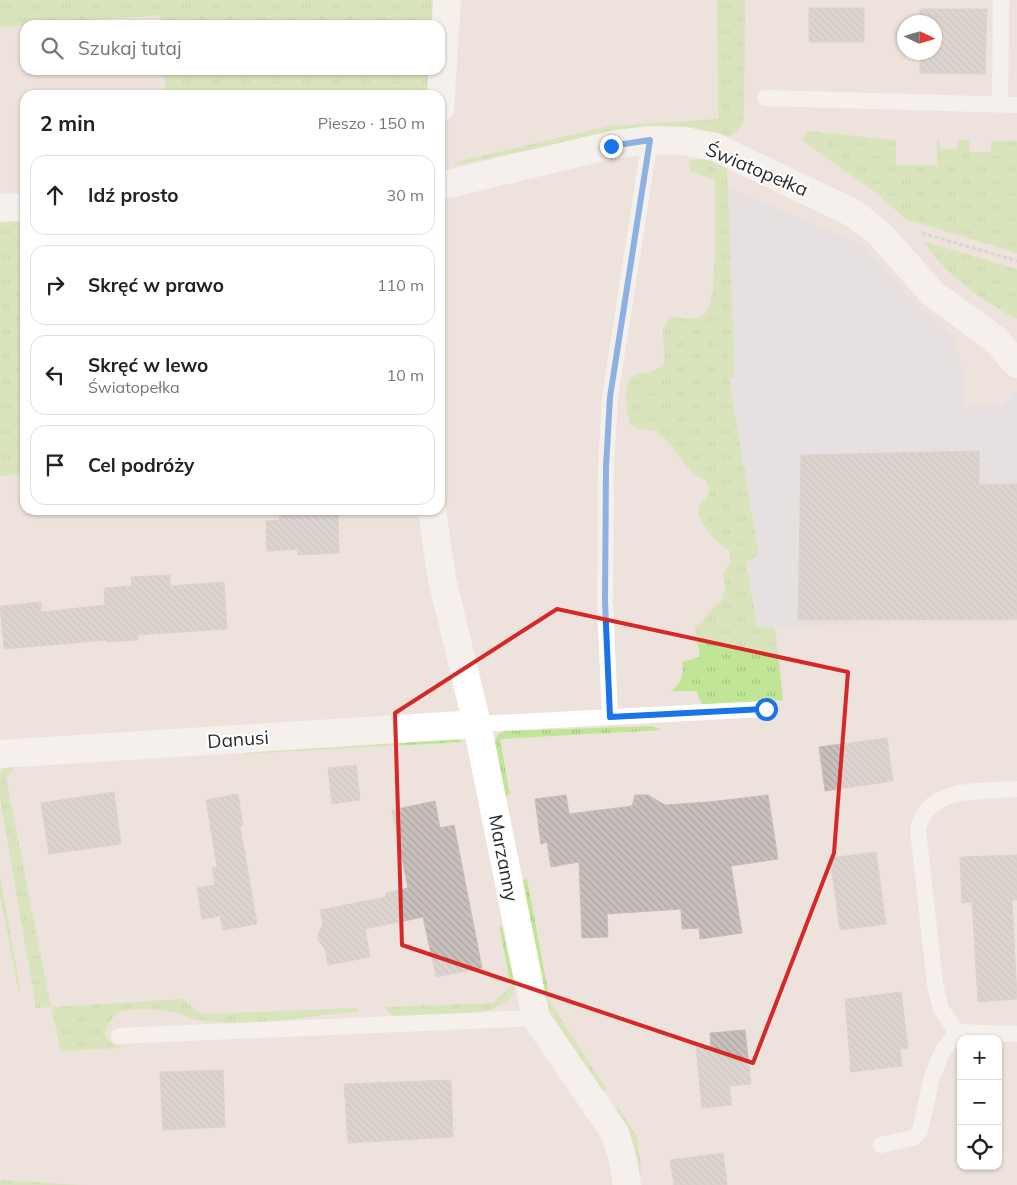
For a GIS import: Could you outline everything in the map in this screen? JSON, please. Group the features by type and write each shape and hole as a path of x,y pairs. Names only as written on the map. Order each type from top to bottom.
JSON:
{"street":[{"path":"445,40 448,0"},
{"path":"441,90 442,75"},
{"name":"Światopełka","path":"445,185 611,146 650,140 685,141 715,146 853,213 880,234 932,293 1006,343 1017,364"},
{"path":"0,208 20,208"},
{"name":"Marzanny","path":"433,515 442,579 477,724 536,1018 615,1133 624,1160 627,1185"},
{"name":"Danusi","path":"0,754 477,724"}],"lane":[{"path":"1000,104 1001,0"},
{"path":"765,98 1017,105"},
{"path":"610,717 605,602 606,467 610,397 650,140"},
{"path":"477,724 766,709"},
{"path":"957,1032 941,1009 935,984 918,830 920,818 927,808 938,800 953,794 1017,789"},
{"path":"119,1036 536,1018"},
{"path":"957,1032 1017,1034"},
{"path":"881,1145 913,1138 920,1130 932,1077 942,1052 957,1032"}],"path":[{"path":"916,231 1017,261"}],"highlighted area":[{"path":"557,609 848,672 834,853 753,1063 402,945 395,713"}],"shaded area":[{"path":"727,187 865,246 914,303 954,339 965,378 964,404 1002,405 1014,391 1017,393 1017,621 758,627 746,563 759,553 729,377 735,376"}],"green space":[{"path":"0,0 441,0 439,20 160,20 160,15 93,20 20,20 20,26 0,27"},
{"path":"717,0 745,0 744,118 735,133 729,136 611,132 458,165 452,163 609,126 718,119"},
{"path":"164,75 436,75 434,90 166,90"},
{"path":"809,131 896,140 896,165 937,165 937,139 939,140 940,149 957,149 958,140 969,140 970,152 991,152 991,141 1017,141 1017,253 905,219 878,194 803,141 803,138"},
{"path":"699,159 714,161 727,168 735,377 729,377 759,554 746,563 758,627 775,627 783,700 703,706 696,691 671,691 678,685 681,679 683,672 682,662 700,657 695,628 722,599 725,587 723,575 730,561 730,551 711,535 698,513 701,503 708,496 709,488 706,481 693,474 667,441 655,431 637,428 630,424 626,392 632,377 655,370 664,363 663,329 670,317 697,318 704,314 709,306 714,273 715,180 690,172 689,161"},
{"path":"0,218 20,218 20,474 0,476"},
{"path":"923,241 1017,269 1017,319 990,304 965,286 942,265"},
{"path":"652,726 661,730 500,739 510,795 500,796 493,745 498,734 505,731"},
{"path":"454,737 463,742 244,754 250,747"},
{"path":"6,764 16,766 6,778 51,1007 36,1008 0,798 0,772"},
{"path":"0,875 20,988 19,993 0,896"},
{"path":"527,879 550,1001 607,1090 601,1091 546,1016 516,881"},
{"path":"499,925 502,927 515,985 510,997 499,1006 483,1011 445,1016 396,1017 386,1010 385,1007 493,1003 511,986"},
{"path":"183,999 201,1014 358,1008 359,1012 276,1021 235,1023 194,1019 160,1010 128,1010 119,1013 113,1018 105,1034 110,1043 122,1048 61,1051 51,1007"},
{"path":"618,1107 637,1137 642,1175 634,1171 614,1112"},
{"path":"0,1180 83,1185 0,1185"}],"building":[{"path":"809,8 864,8 864,42 809,42"},
{"path":"920,9 987,9 985,74 920,73 920,60 942,60 942,15 920,15"},
{"path":"979,451 979,485 1017,484 1017,619 798,620 801,455"},
{"path":"280,515 338,515 339,553 298,555 298,549 267,551 266,521 280,520"},
{"path":"170,575 170,586 224,582 227,629 138,635 138,640 107,642 107,640 4,649 0,606 41,602 41,612 105,605 104,588 132,586 131,577"},
{"path":"887,738 893,781 825,791 819,747"},
{"path":"356,765 360,800 332,804 328,768"},
{"path":"114,792 121,844 49,854 41,803"},
{"path":"238,794 243,825 240,826 257,924 223,930 220,916 202,919 197,888 215,885 212,868 217,867 206,800"},
{"path":"566,795 569,814 632,806 635,795 648,795 665,805 768,795 778,859 731,866 742,933 700,939 699,928 682,929 681,909 607,914 608,937 582,938 579,862 551,867 547,842 541,844 535,799"},
{"path":"435,801 440,828 454,825 482,968 436,977 423,917 365,929 370,957 328,965 325,949 318,940 318,933 323,924 320,910 386,897 386,893 408,888 392,810"},
{"path":"876,852 886,924 840,930 830,858"},
{"path":"1017,855 1017,900 1012,900 1017,999 978,1002 972,902 962,903 960,857"},
{"path":"901,992 908,1048 900,1049 902,1066 851,1072 845,999"},
{"path":"745,1030 751,1084 729,1086 732,1105 702,1108 696,1047 711,1046 710,1033"},
{"path":"223,1070 225,1127 163,1130 160,1072"},
{"path":"451,1080 453,1137 348,1143 344,1084"},
{"path":"723,1153 727,1185 674,1185 670,1160"}],"route":[{"path":"611,146 650,140 610,397 606,467 605,602 606,662 610,717 766,709"}]}
